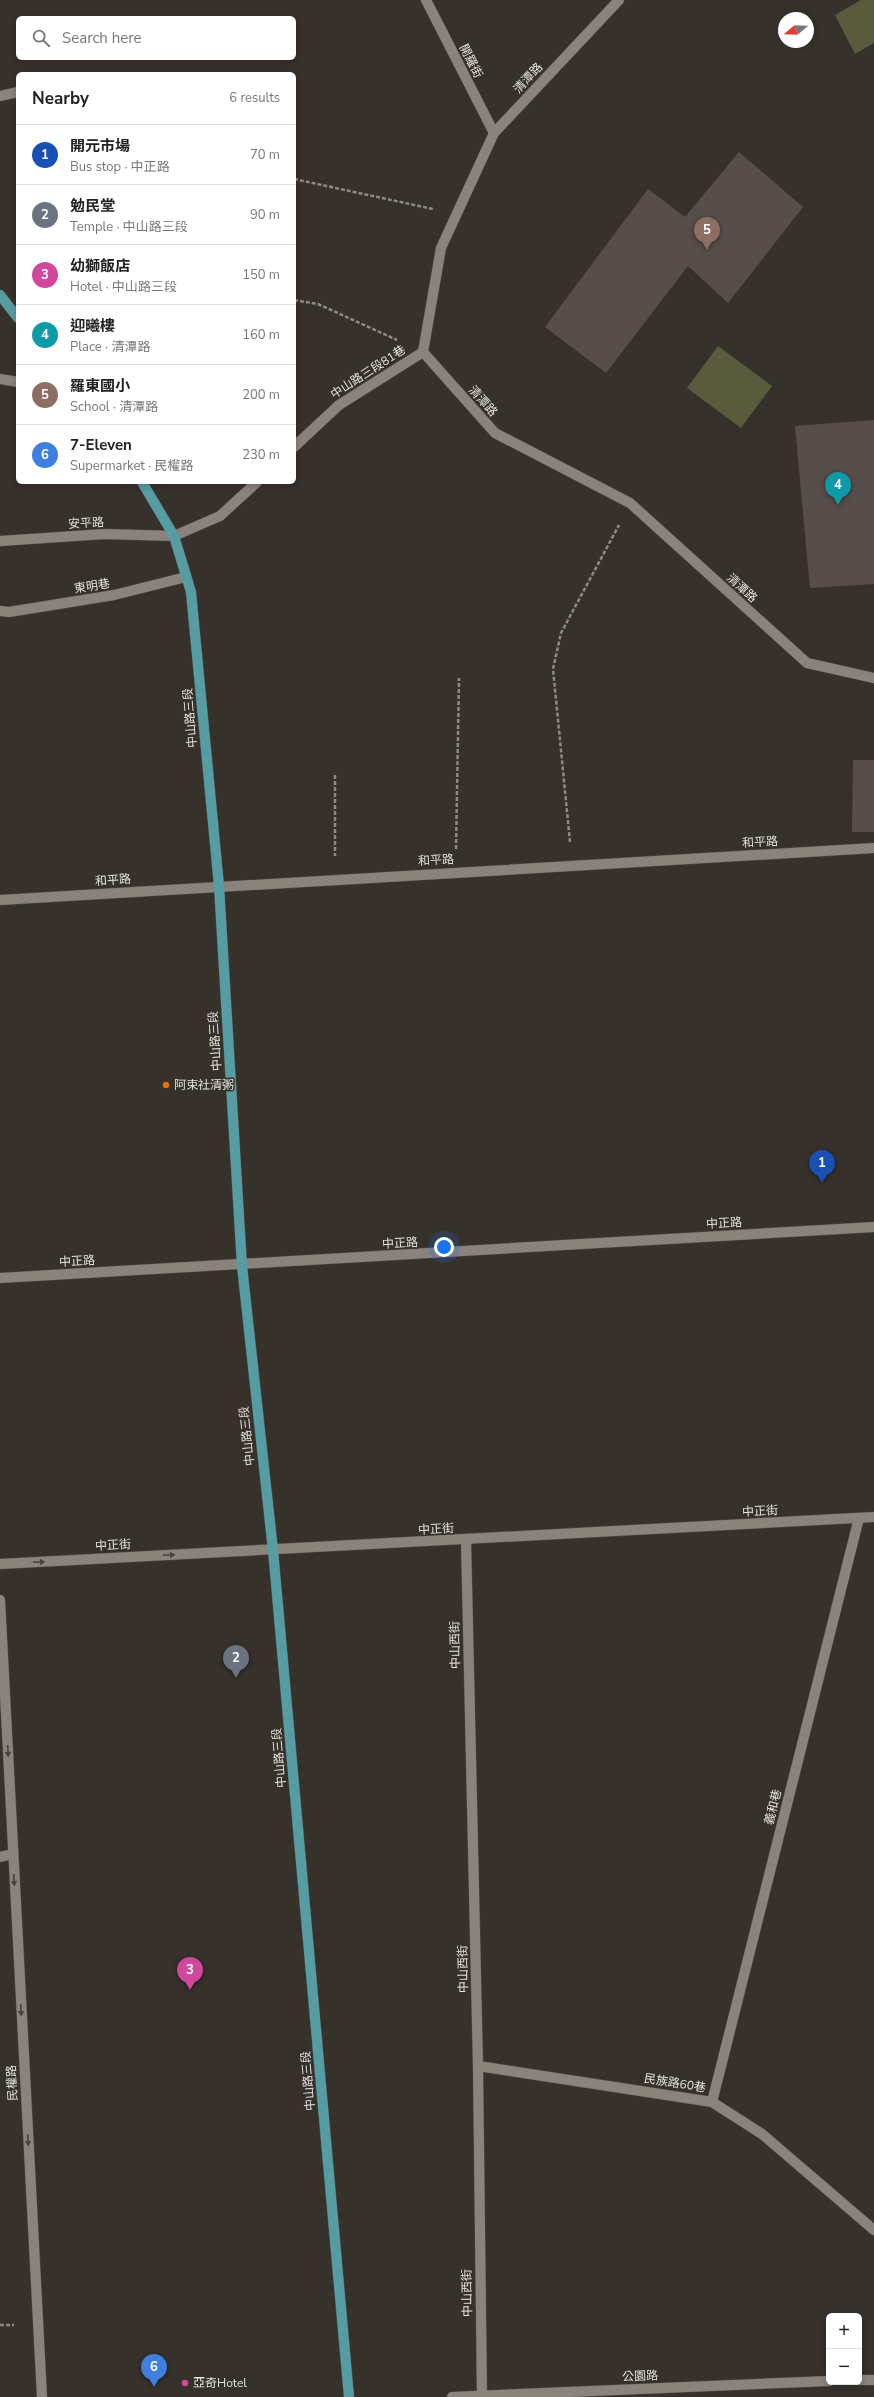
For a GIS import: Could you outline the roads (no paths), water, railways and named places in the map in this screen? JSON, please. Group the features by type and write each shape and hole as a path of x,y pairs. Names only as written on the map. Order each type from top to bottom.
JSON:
{"main road":[{"path":"0,295 16,315"},
{"name":"中山路三段","path":"143,484 174,536 191,592 219,886 242,1266 273,1550 349,2397"}],"street":[{"name":"開羅街","path":"426,0 494,134"},
{"name":"清潭路","path":"619,0 494,134 440,248 423,352 495,433 630,503 807,663 874,678"},
{"path":"0,96 16,92"},
{"name":"中山路三段81巷","path":"296,445 339,405 423,352"},
{"path":"0,378 16,382"},
{"path":"174,536 220,516 255,484"},
{"name":"安平路","path":"0,541 105,534 174,536"},
{"name":"東明巷","path":"0,611 9,612 114,596 186,576"},
{"name":"和平路","path":"0,900 874,848"},
{"name":"中正路","path":"0,1278 242,1266 874,1227"},
{"name":"中正街","path":"0,1564 874,1517"},
{"name":"義和巷","path":"712,2102 859,1518"},
{"name":"中山西街","path":"466,1540 478,2066 482,2396"},
{"name":"民權路","path":"0,1600 42,2397"},
{"path":"0,1857 13,1854"},
{"name":"民族路60巷","path":"478,2066 712,2102 762,2134 874,2230"},
{"path":"862,2380 874,2380"},
{"name":"公園路","path":"452,2397 826,2381"}],"place":[{"name":"羅東國小","path":"707,250"},
{"name":"迎曦樓","path":"838,505"},
{"name":"阿束社清粥","path":"166,1085"},
{"name":"開元市場","path":"822,1183"},
{"name":"勉民堂","path":"236,1678"},
{"name":"幼獅飯店","path":"190,1990"},
{"name":"亞奇Hotel","path":"185,2383"},
{"name":"7-Eleven","path":"154,2387"}]}
